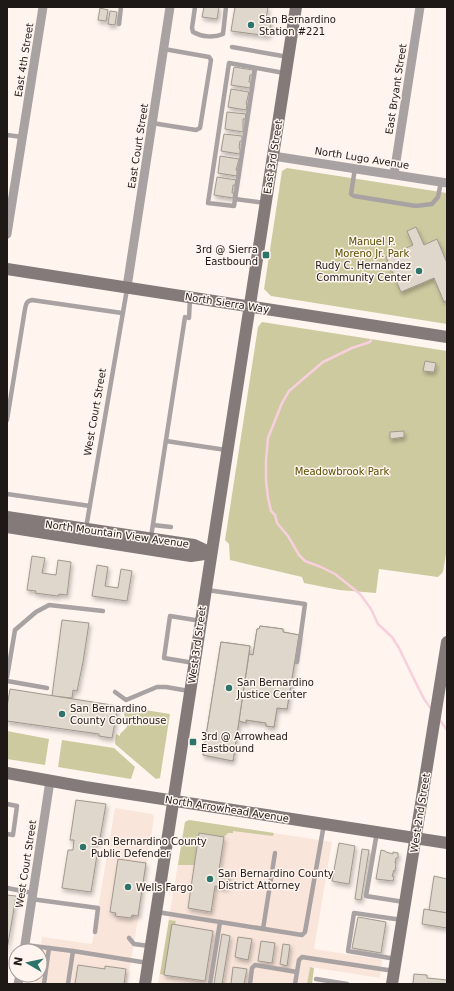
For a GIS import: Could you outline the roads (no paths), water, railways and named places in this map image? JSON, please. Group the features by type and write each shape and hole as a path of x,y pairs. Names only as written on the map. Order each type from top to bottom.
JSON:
{"main road":[{"name":"East 3rd Street","path":"250,307 296,7"},
{"name":"North Sierra Way","path":"7,269 447,337"},
{"name":"West 3rd Street","path":"147,983 148,963 250,307"},
{"name":"North Mountain View Avenue","path":"7,517 85,534 150,544 191,556 211,553"},
{"name":"North Mountain View Avenue","path":"7,527 85,534"},
{"name":"West 2nd Street","path":"392,984 447,642"},
{"name":"North Arrowhead Avenue","path":"7,774 447,843"}],"street":[{"name":"East 4th Street","path":"7,234 10,190 22,137 43,7"},
{"name":"East Court Street","path":"127,288 170,7"},
{"name":"East Bryant Street","path":"394,174 420,7"},
{"name":"North Lugo Avenue","path":"273,156 444,182"},
{"name":"West Court Street","path":"25,943 50,781"}],"lane":[{"path":"118,24 121,7"},
{"path":"195,7 192,28 193,32 199,35 217,36 223,34 226,7"},
{"path":"232,47 288,57"},
{"path":"152,123 196,130 200,128 211,60 209,57 164,49"},
{"path":"255,69 234,206 208,203 229,63 255,69 286,73"},
{"path":"7,135 22,137"},
{"path":"355,168 351,194 354,196 416,206 432,204 438,197 444,182"},
{"path":"235,199 266,204"},
{"name":"West Court Street","path":"85,534 127,288"},
{"path":"150,544 190,297"},
{"path":"7,420 10,385 26,303 28,300 122,314"},
{"path":"166,441 228,451"},
{"path":"7,494 90,506"},
{"path":"153,525 172,527"},
{"path":"206,590 305,604 297,662"},
{"path":"7,677 15,630 36,612 49,605 103,611"},
{"path":"195,663 164,658 170,616 201,621"},
{"path":"7,681 47,688"},
{"path":"115,692 126,700 157,687 191,691"},
{"path":"7,804 17,806 13,835 7,834"},
{"path":"156,912 302,934 305,932 324,824"},
{"path":"377,832 366,896 404,902"},
{"path":"263,929 275,853"},
{"path":"7,888 32,896 98,908 94,932"},
{"path":"395,965 348,951 354,913 402,920"},
{"path":"210,984 220,922"},
{"path":"129,938 134,944 151,947"},
{"path":"44,984 49,948 148,963"},
{"path":"68,984 73,951"},
{"path":"295,984 300,958 304,957 395,965"},
{"path":"250,984 252,968 255,965 297,971"},
{"path":"316,979 347,984"}],"waterway":[{"path":"371,340 370,342 352,348 323,362 289,391 282,403 268,438 266,460 268,498 271,511 275,515 277,523 288,536 299,555 305,561 335,574 360,594 371,609 378,624 392,637 399,648 424,699 432,710"},
{"path":"439,719 447,730"}],"place":[{"name":"San Bernardino Station #221","path":"251,25"},
{"name":"3rd @ Sierra Eastbound","path":"266,255"},
{"name":"Rudy C. Hernandez Community Center","path":"419,271"},
{"name":"San Bernardino Justice Center","path":"229,688"},
{"name":"San Bernardino County Courthouse","path":"62,714"},
{"name":"3rd @ Arrowhead Eastbound","path":"193,742"},
{"name":"San Bernardino County Public Defender","path":"83,847"},
{"name":"San Bernardino County District Attorney","path":"210,879"},
{"name":"Wells Fargo","path":"128,887"}],"park label":[{"name":"Manuel P. Moreno Jr. Park","path":"372,246"},
{"name":"Meadowbrook Park","path":"342,471"}]}
